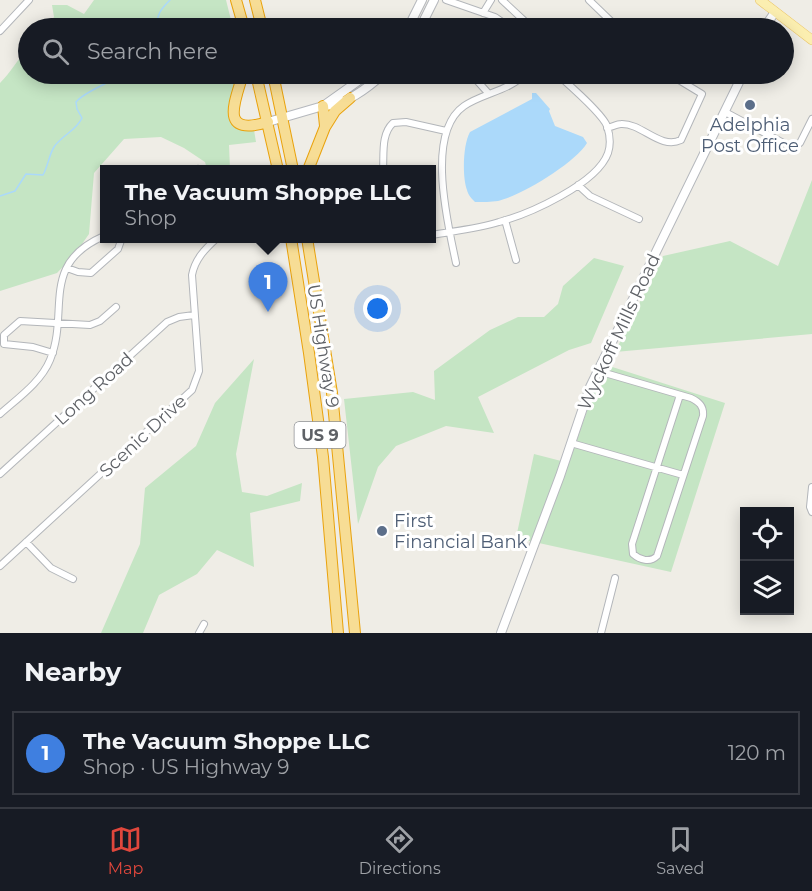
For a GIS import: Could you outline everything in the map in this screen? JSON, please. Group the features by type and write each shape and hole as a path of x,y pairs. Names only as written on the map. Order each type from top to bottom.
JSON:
{"highway":[{"path":"236,0 241,18"},
{"path":"255,0 260,18"},
{"path":"240,84 233,110 236,120 249,127 268,122"},
{"path":"258,84 277,165"},
{"path":"275,84 292,165"},
{"path":"310,165 325,127 335,111 350,98"},
{"path":"323,106 325,127"},
{"name":"US Highway 9","path":"292,243 323,457 338,633"},
{"name":"US Highway 9","path":"308,243 332,393 355,633"}],"main road":[{"path":"760,0 783,18"},
{"path":"794,26 812,40"}],"street":[{"path":"1,28 29,0"},
{"path":"413,18 422,0"},
{"path":"425,18 434,0"},
{"path":"446,0 496,18"},
{"path":"483,14 491,0"},
{"path":"502,0 521,18"},
{"path":"589,0 608,18"},
{"path":"771,18 775,12"},
{"path":"323,106 354,84"},
{"path":"268,122 323,106 331,106 350,98 372,84"},
{"path":"480,84 489,94"},
{"path":"456,263 441,163 446,132 462,107 511,84"},
{"path":"436,235 505,220 529,212 560,197 594,174 608,155 611,141 600,116 568,84"},
{"path":"607,128 622,124 663,141 674,143 681,140 702,94 686,84"},
{"name":"Wyckoff Mills Road","path":"501,633 534,549 585,399 738,84"},
{"path":"725,112 791,147 800,143 812,119"},
{"path":"383,165 387,128 393,123 406,122 446,132"},
{"path":"578,185 590,196 639,219"},
{"path":"505,220 516,260"},
{"path":"1,411 42,374 52,353 61,285 67,268 80,251 100,239"},
{"path":"67,268 91,273 118,249 120,243"},
{"name":"Scenic Drive","path":"0,566 192,390 199,371 193,270 210,243"},
{"path":"52,353 33,347 4,344 3,340 7,331 20,321 90,325 100,321 116,307"},
{"name":"Long Road","path":"0,474 167,322 179,317 194,315"},
{"path":"598,370 691,398 700,403 703,413 657,556 652,560 640,559 633,554 632,544 680,395"},
{"path":"571,443 683,475"},
{"path":"812,487 812,512"},
{"path":"26,542 51,568 73,579"},
{"path":"601,633 615,578"},
{"path":"199,633 204,624"}],"green space":[{"path":"94,0 226,0 230,18 53,18 52,5 67,5 84,14"},
{"path":"18,61 18,84 236,84 229,108 254,130 256,142 229,145 230,165 206,165 205,162 184,148 161,137 124,139 94,173 89,234 75,254 57,273 0,291 0,83"},
{"path":"812,180 812,334 615,352 663,256 730,241 778,266"},
{"path":"594,258 624,266 591,343 569,350 478,397 494,433 446,426 396,446 378,467 358,524 344,399 413,392 435,400 434,371 490,330 518,317 544,317 558,304 563,286"},
{"path":"254,359 236,454 242,492 267,496 302,483 300,501 250,513 254,567 217,550 197,574 159,595 143,633 101,633 140,544 145,488 196,446 215,403"},
{"path":"603,364 725,403 671,572 516,538 534,454 569,463"}],"water":[{"path":"532,93 536,93 550,109 555,126 583,137 587,143 560,169 520,193 498,201 475,202 470,197 464,177 465,152 470,132 532,99"}],"waterway":[{"path":"157,18 170,0"},
{"path":"0,196 15,191 26,174 43,175 54,147 82,118 76,102 85,94 104,84"}],"place":[{"name":"Adelphia Post Office","path":"750,105"},
{"name":"The Vacuum Shoppe LLC","path":"268,312"},
{"name":"First Financial Bank","path":"382,531"}]}
